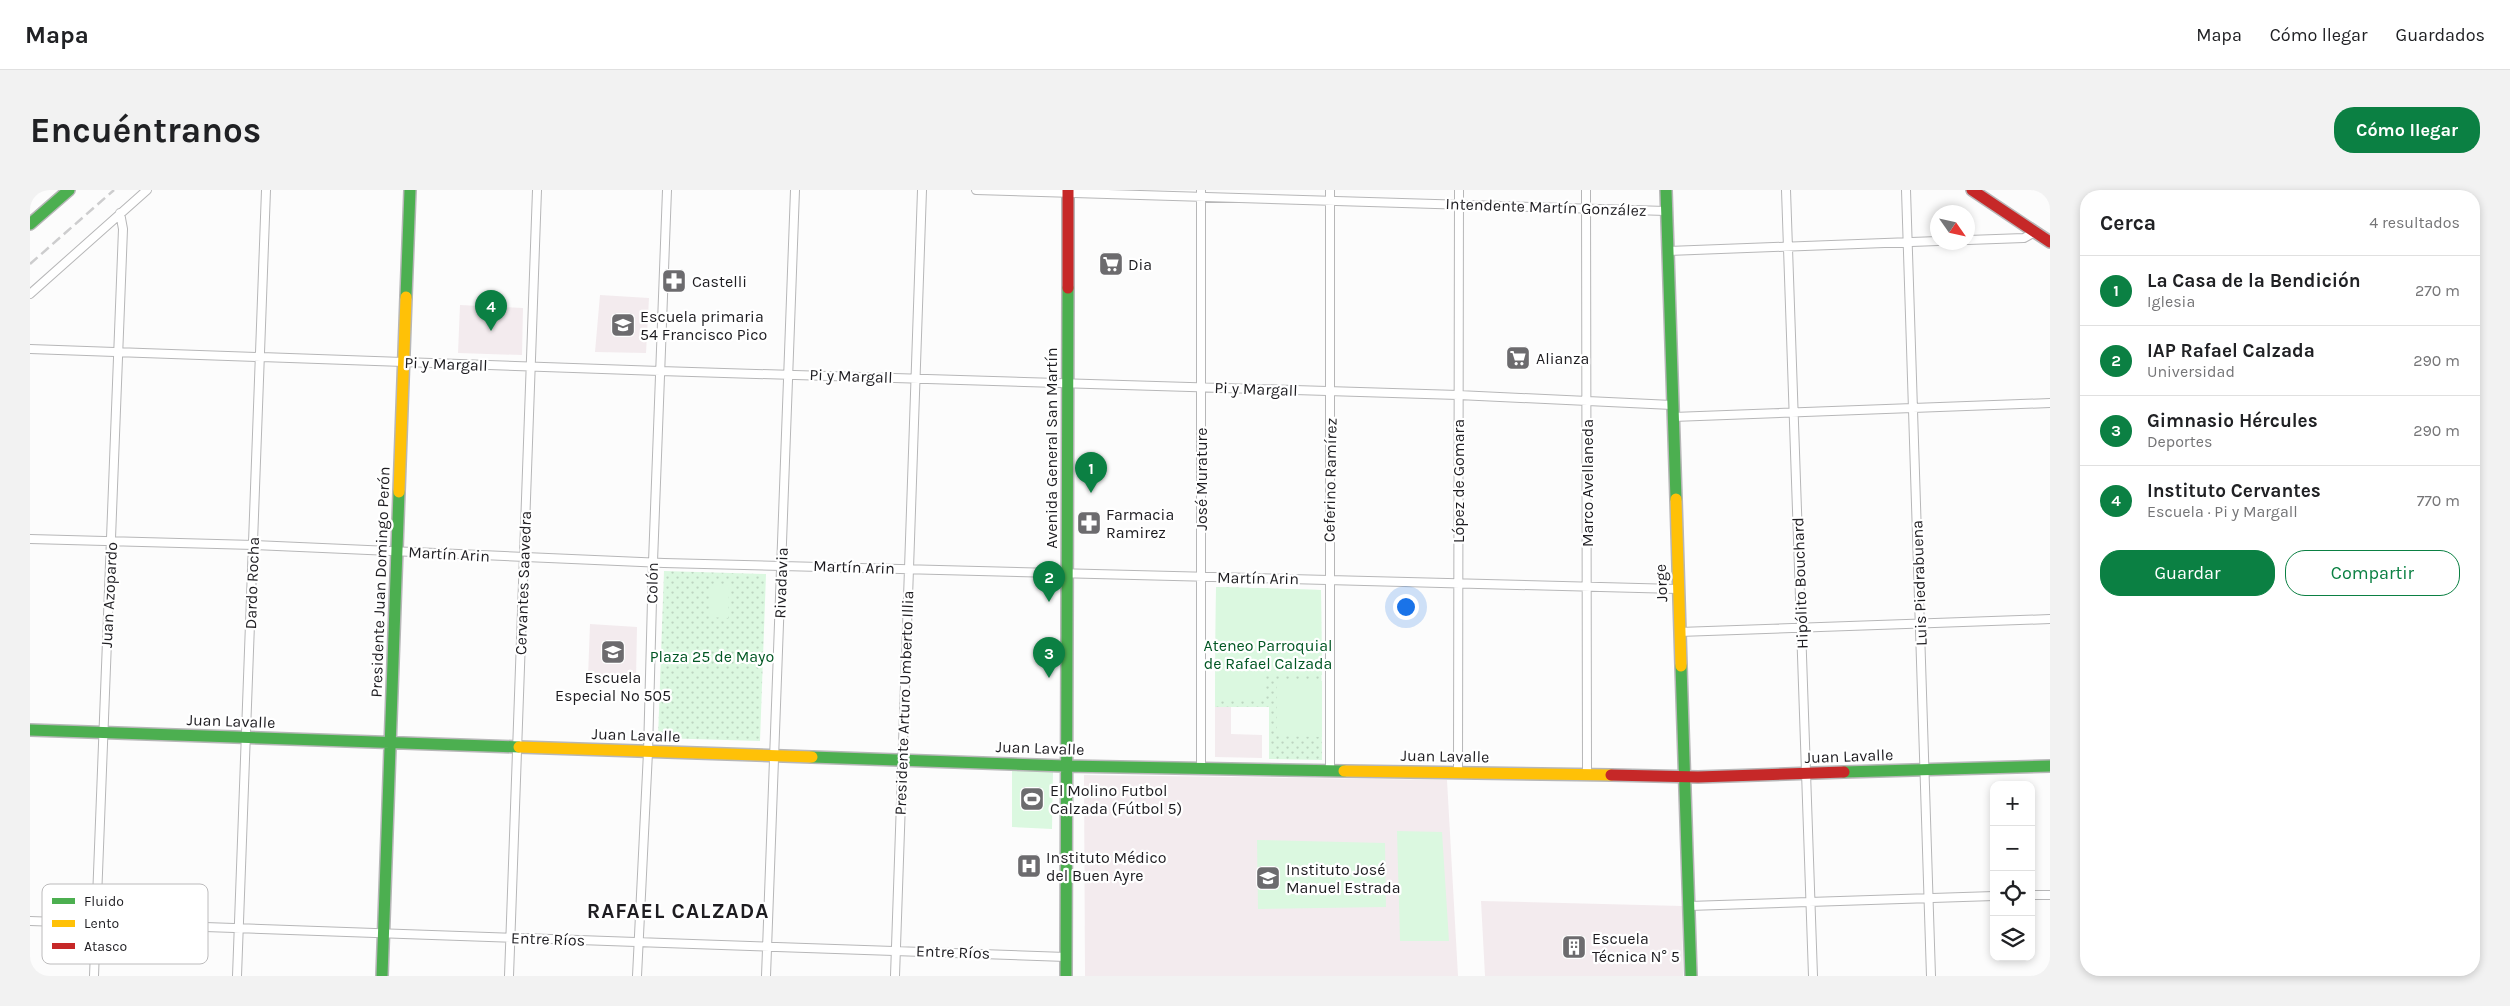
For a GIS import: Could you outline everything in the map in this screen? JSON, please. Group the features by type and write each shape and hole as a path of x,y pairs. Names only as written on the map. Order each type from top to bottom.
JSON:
{"street":[{"path":"30,224 68,190"},
{"path":"30,294 147,190"},
{"name":"Dardo Rocha","path":"237,976 266,190"},
{"name":"Presidente Juan Domingo Perón","path":"382,976 410,190"},
{"name":"Cervantes Saavedra","path":"509,976 537,190"},
{"name":"Colón","path":"638,976 648,752 652,562 667,190"},
{"name":"Rivadavia","path":"766,976 795,190"},
{"name":"Presidente Arturo Umberto Illia","path":"895,976 922,190"},
{"name":"Intendente Martín González","path":"976,190 1201,193 1330,201 1666,211"},
{"name":"Ceferino Ramírez","path":"1330,190 1330,770"},
{"name":"López de Gomara","path":"1458,773 1459,190"},
{"name":"Marco Avellaneda","path":"1586,190 1587,775"},
{"name":"Jorge","path":"1666,190 1677,590 1691,976"},
{"name":"Hipólito Bouchard","path":"1786,190 1813,976"},
{"name":"Luis Piedrabuena","path":"1906,190 1912,408 1926,770 1931,976"},
{"path":"1972,190 2050,242"},
{"name":"Avenida General San Martín","path":"1066,976 1065,766 1068,192"},
{"name":"José Murature","path":"1201,193 1201,768"},
{"name":"Juan Azopardo","path":"97,884 123,229 120,214"},
{"path":"1975,240 2024,238 2035,232"},
{"path":"1668,251 1930,241"},
{"name":"Pi y Margall","path":"30,349 1672,404"},
{"path":"1673,417 2050,404"},
{"name":"Martín Arin","path":"30,539 652,562 782,564 1677,590"},
{"path":"1679,632 1920,622 2050,619"},
{"name":"Juan Lavalle","path":"30,730 1065,766 1683,777 2050,766"},
{"path":"2035,895 2050,895"},
{"path":"1689,906 1990,896"},
{"name":"Entre Ríos","path":"208,927 1066,957"}],"shaded area":[{"name":"Escuela primaria 54 Francisco Pico","path":"600,295 649,298 646,353 595,352"},
{"path":"460,305 523,308 522,355 458,353"},
{"name":"Escuela Especial Nº 505","path":"590,624 637,627 636,680 588,677"},
{"path":"1215,707 1231,707 1231,734 1262,735 1262,758 1215,757"},
{"name":"Instituto José Manuel Estrada","path":"1084,775 1447,780 1458,976 1085,976"},
{"path":"1481,901 1682,906 1683,976 1485,976"}],"green space":[{"name":"Plaza 25 de Mayo","path":"664,571 766,574 760,741 658,738"},
{"path":"710,585 729,586 728,618 709,617"},
{"name":"Ateneo Parroquial de Rafael Calzada","path":"1216,587 1321,590 1322,760 1269,759 1269,707 1215,707"},
{"name":"Ateneo Parroquial de Rafael Calzada","path":"1216,587 1321,590 1322,675 1266,674 1265,701 1215,700"},
{"path":"1277,681 1322,681 1322,737 1277,736"},
{"name":"El Molino Futbol Calzada (Fútbol 5)","path":"1012,769 1053,771 1052,829 1012,827"},
{"path":"1397,831 1442,832 1449,941 1400,941"},
{"path":"1257,840 1385,843 1386,907 1258,909"}],"railway":[{"path":"30,264 114,190"}],"traffic: fast":[{"path":"30,224 69,190"},
{"path":"406,297 410,190"},
{"path":"1666,190 1676,499"},
{"path":"1066,976 1068,288"},
{"path":"382,976 399,492"},
{"path":"1681,666 1691,976"},
{"path":"30,730 519,747"},
{"path":"812,757 1065,766 1344,771"},
{"path":"1844,772 2050,766"}],"traffic: slow":[{"path":"399,492 406,297"},
{"path":"1676,499 1681,666"},
{"path":"519,747 812,757"},
{"path":"1344,771 1611,775"}],"traffic: jam":[{"path":"1068,190 1068,288"},
{"path":"1972,190 2050,242"},
{"path":"1611,775 1698,777 1844,772"}],"place":[{"name":"Dia","path":"1111,264"},
{"name":"Castelli","path":"674,281"},
{"name":"Escuela primaria 54 Francisco Pico","path":"623,325"},
{"name":"Instituto Cervantes","path":"491,331"},
{"name":"Alianza","path":"1518,358"},
{"name":"La Casa de la Bendición","path":"1091,493"},
{"name":"Farmacia Ramirez","path":"1089,523"},
{"name":"IAP Rafael Calzada","path":"1049,602"},
{"name":"Escuela Especial Nº 505","path":"613,652"},
{"name":"Gimnasio Hércules","path":"1049,678"},
{"name":"El Molino Futbol Calzada (Fútbol 5)","path":"1032,799"},
{"name":"Instituto Médico del Buen Ayre","path":"1029,866"},
{"name":"Instituto José Manuel Estrada","path":"1268,878"},
{"name":"Escuela Técnica N° 5","path":"1574,947"}],"district":[{"name":"RAFAEL CALZADA","path":"678,911"}]}
